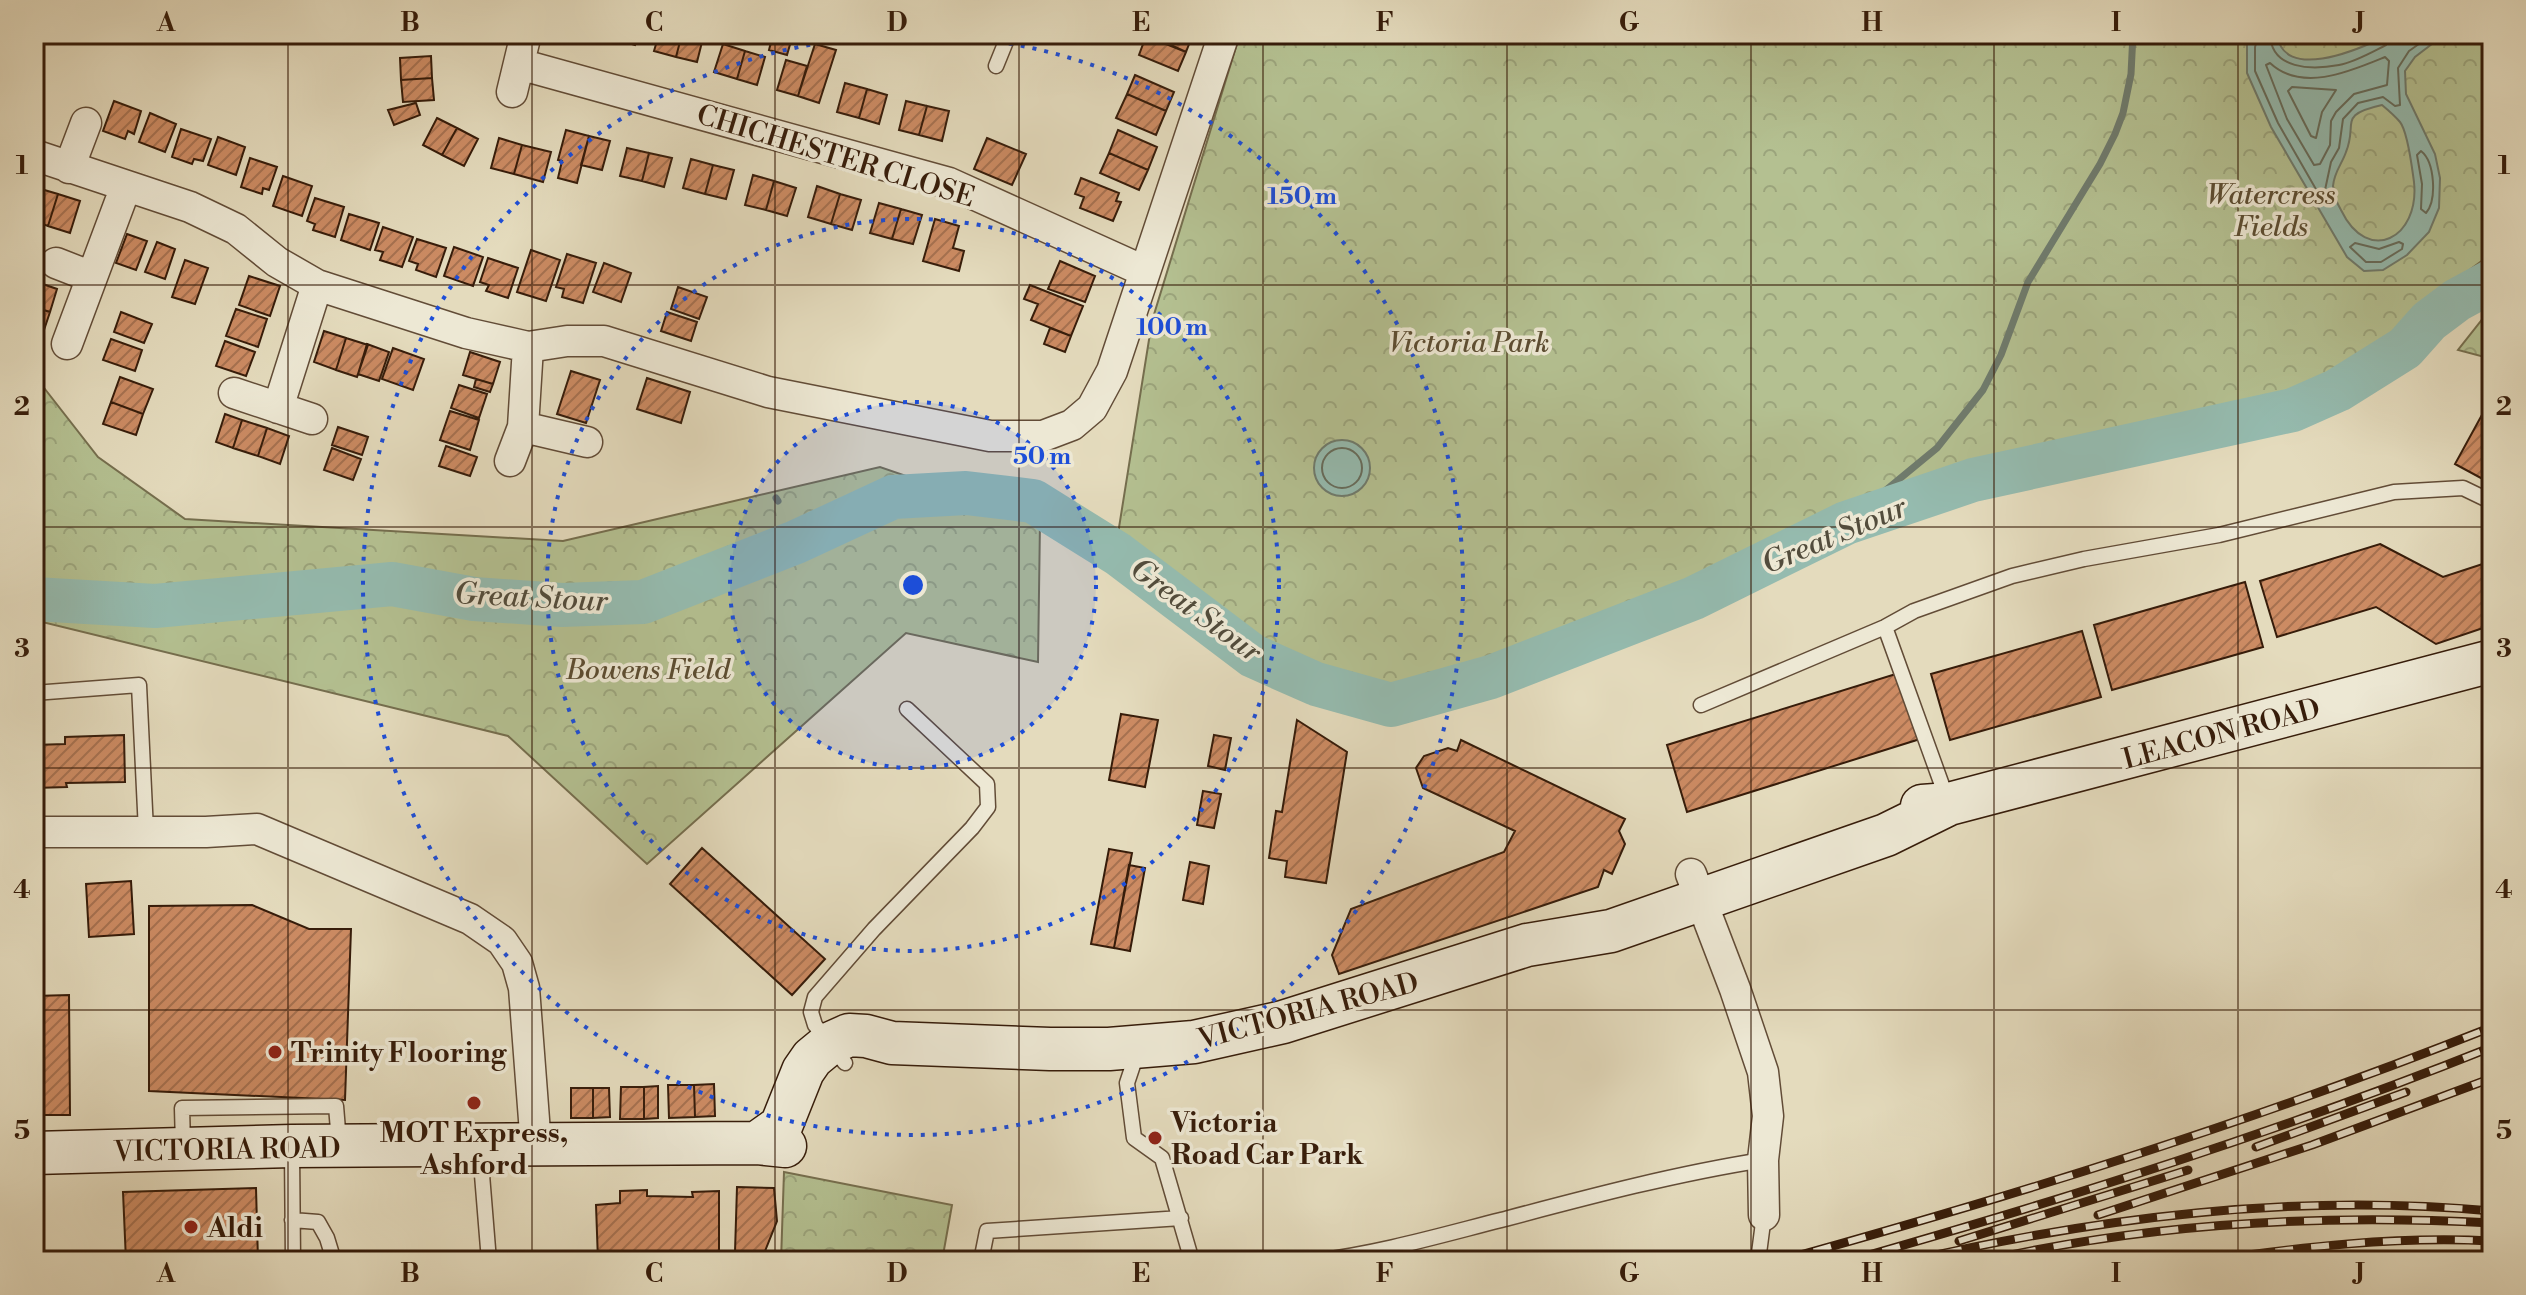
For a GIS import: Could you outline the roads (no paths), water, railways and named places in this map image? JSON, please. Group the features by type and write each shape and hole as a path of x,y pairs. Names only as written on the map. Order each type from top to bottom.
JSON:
{"street":[{"name":"CHICHESTER CLOSE","path":"526,34 515,78 949,183 1144,271"},
{"path":"34,155 190,207 236,229 277,262 317,285 466,333 528,347 567,341 604,341 768,392 990,436 1043,436 1072,425 1092,408 1112,371 1224,34"},
{"path":"69,168 86,123"},
{"path":"67,344 126,186"},
{"path":"56,263 92,277"},
{"path":"278,408 317,285"},
{"path":"510,461 523,427 528,347"},
{"path":"234,393 312,419"},
{"path":"523,427 587,442"},
{"name":"LEACON ROAD","path":"1696,886 1886,835 1949,804 2492,661"},
{"path":"34,832 257,829 470,919 502,941 517,963 524,988 536,1146"},
{"path":"1696,886 1763,1072 1768,1116 1763,1160 1764,1215"},
{"name":"VICTORIA ROAD","path":"34,1153 292,1146 757,1143 786,1146 798,1139 837,1054 861,1052 892,1043 1050,1049 1194,1042 1283,1022 1527,945 1611,931 1696,886"}],"lane":[{"path":"996,66 1009,34"},
{"path":"1701,705 1885,627 1914,611 2012,576 2084,559 2219,535 2394,492 2463,488 2492,502"},
{"path":"1885,627 1949,804"},
{"path":"34,693 139,685 146,831"},
{"path":"837,1054 815,1025 811,1012 815,997 988,807 987,784 907,709"},
{"path":"1139,1047 1127,1083 1134,1138 1162,1158 1192,1261"},
{"path":"183,1150 182,1108 336,1106 339,1146"},
{"path":"480,1145 489,1261"},
{"path":"292,1146 293,1261"},
{"path":"1316,1261 1370,1254 1638,1184 1698,1170 1763,1160"},
{"path":"1758,1261 1764,1215"},
{"path":"981,1261 987,1231 1181,1218"},
{"path":"292,1220 318,1222 334,1261"}],"water":[{"path":"2252,34 2277,34 2282,48 2292,57 2306,60 2339,55 2385,34 2445,34 2415,57 2405,71 2406,94 2435,154 2440,178 2439,208 2429,232 2407,255 2383,270 2364,271 2347,257 2271,127 2247,73 2247,45","holes":["2382,105 2400,122 2405,134 2414,182 2414,202 2401,230 2390,238 2378,241 2365,237 2352,227 2338,204 2333,186 2349,142 2354,117 2359,112"]},
{"path":"1342,440 1362,448 1370,468 1362,488 1342,496 1322,488 1314,468 1322,448"}],"waterway":[{"path":"1846,523 1937,448 1983,390 2001,355 2028,282 2115,134 2131,74 2133,34"},
{"name":"Great Stour","path":"34,599 155,606 392,584 474,599 562,605 643,602 796,542 893,497 966,493 1033,501 1118,554 1253,656 1316,684 1391,705 1491,677 1694,598 1846,523 1973,480 2293,410 2338,390 2405,348 2429,321 2457,300 2492,281"},
{"path":"791,531 796,542"}],"railway":[{"path":"1779,1261 2138,1154 2316,1093 2492,1027"},
{"path":"1848,1261 2173,1162 2333,1107 2492,1047"},
{"path":"2098,1215 2312,1145 2492,1078"},
{"path":"2256,1147 2406,1092"},
{"path":"1959,1241 2188,1170"},
{"path":"1909,1261 2053,1232 2199,1213 2345,1205 2492,1211"},
{"path":"1983,1261 2109,1238 2236,1224 2365,1220 2492,1223"},
{"path":"2204,1261 2348,1244 2420,1240 2492,1241"}],"place":[{"name":"Trinity Flooring","path":"275,1052"},
{"name":"MOT Express, Ashford","path":"474,1103"},
{"name":"Victoria Road Car Park","path":"1155,1138"},
{"name":"Aldi","path":"191,1227"}],"park label":[{"name":"Watercress Fields","path":"2271,210"},
{"name":"Victoria Park","path":"1469,342"},
{"name":"Bowens Field","path":"648,669"}]}
